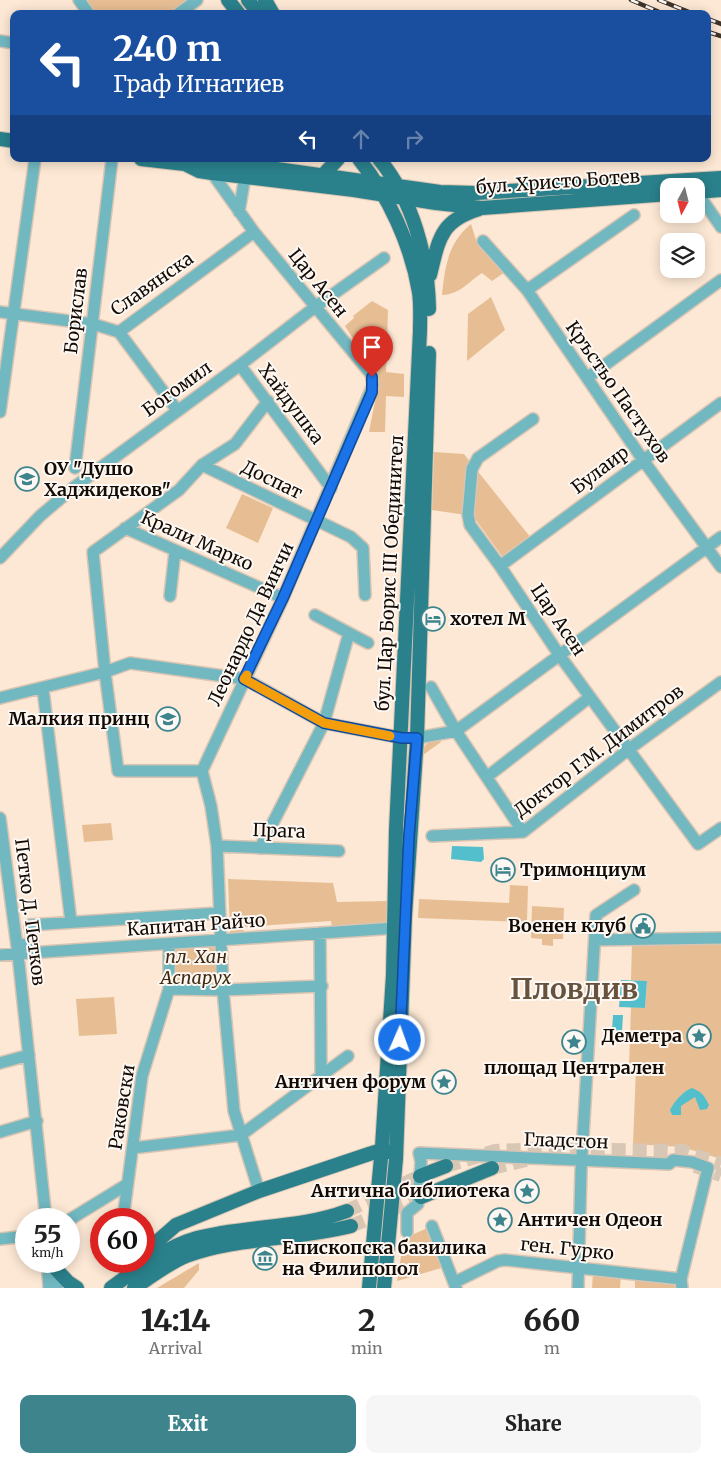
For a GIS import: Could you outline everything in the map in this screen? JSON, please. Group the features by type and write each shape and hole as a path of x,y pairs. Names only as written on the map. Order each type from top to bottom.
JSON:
{"main road":[{"path":"228,0 236,10"},
{"path":"248,0 256,10"},
{"name":"бул. Христо Ботев","path":"170,162 185,164 199,171 212,173 482,208 660,195"},
{"name":"бул. Христо Ботев","path":"185,164 194,162"},
{"name":"бул. Христо Ботев","path":"209,162 324,174 440,192 476,193 660,189"},
{"path":"324,174 335,162"},
{"name":"бул. Цар Борис III Обединител","path":"360,162 376,181 403,234 420,294 402,738 396,830 395,928 382,1150 369,1288"},
{"name":"бул. Цар Борис III Обединител","path":"381,162 404,198 426,263 430,324 417,738 405,908 396,1159 384,1288"},
{"name":"бул. Христо Ботев","path":"705,184 721,178"},
{"name":"бул. Христо Ботев","path":"705,189 721,190"},
{"path":"428,281 438,238 453,221 465,213 482,208"},
{"path":"155,1243 176,1225 259,1191 382,1150 389,1151 396,1159"},
{"path":"420,1176 446,1166"},
{"path":"421,1197 492,1168"},
{"path":"130,1283 165,1251 196,1238 316,1219 347,1211"},
{"path":"111,1288 130,1283 203,1251 311,1235 351,1226"},
{"path":"60,1273 68,1282 77,1288"}],"street":[{"path":"183,10 197,0"},
{"path":"0,412 6,313 34,162"},
{"name":"Борислав","path":"75,468 112,162"},
{"name":"Цар Асен","path":"212,173 254,232 371,374"},
{"path":"239,212 242,187 244,182 251,178"},
{"path":"705,203 721,227"},
{"path":"526,290 634,215"},
{"name":"Славянска","path":"6,313 93,324 119,332 254,232"},
{"name":"Кръстьо Пастухов","path":"483,241 526,290 643,460 721,567"},
{"name":"Богомил","path":"0,558 40,516 177,410 384,258"},
{"path":"587,378 721,280"},
{"path":"119,332 177,410"},
{"name":"Хайдушка","path":"240,365 331,488"},
{"name":"Леонардо Да Винчи","path":"202,771 283,598 372,392 371,374"},
{"path":"259,1191 234,1111 220,940 217,846 202,771 118,771 105,672 94,552 179,490 202,465 235,444 268,401"},
{"name":"Булаир","path":"500,566 721,403"},
{"name":"Цар Асен","path":"533,419 478,458 472,469 468,520 560,656 698,844 721,828"},
{"name":"Доспат","path":"202,465 351,537 363,548 365,595"},
{"name":"Крали Марко","path":"125,528 283,598"},
{"path":"0,698 43,689 130,663 244,679 324,723 402,738 417,738 456,731 721,537"},
{"path":"170,596 175,551"},
{"path":"315,615 368,643"},
{"path":"260,848 324,723 349,633"},
{"name":"Доктор Г.М. Димитров","path":"432,836 523,832 721,682"},
{"path":"430,687 456,731 488,776 523,832"},
{"path":"43,689 70,919"},
{"path":"488,776 590,697"},
{"name":"Петко Д. Петков","path":"0,823 37,1121 45,1208"},
{"name":"Прага","path":"217,846 339,851"},
{"path":"578,1288 582,1160 596,915 634,890"},
{"path":"17,950 33,944 30,925 70,919 219,913"},
{"name":"Капитан Райчо","path":"0,955 17,950 169,944 395,928"},
{"path":"320,933 322,1076"},
{"path":"595,940 721,938"},
{"name":"Раковски","path":"124,1208 142,1076 170,988 169,944"},
{"path":"170,988 224,990 322,986"},
{"path":"0,1063 29,1055"},
{"path":"133,1148 240,1135 348,1056"},
{"path":"0,1132 37,1121"},
{"name":"Гладстон","path":"407,1232 407,1213 418,1204 421,1162 419,1153 668,1164 673,1160 692,1162 708,1168 682,1283"},
{"path":"80,1213 126,1185"},
{"path":"432,1226 455,1285"},
{"path":"0,1240 15,1238"},
{"name":"ген. Гурко","path":"455,1285 498,1261 579,1267 682,1283"},
{"path":"49,1288 51,1273"},
{"path":"54,1273 57,1288"}],"green space":[{"path":"85,0 188,0 175,10 92,10"},
{"path":"471,224 477,243 505,272 492,281 482,273 459,290 442,295 449,256 457,239"},
{"path":"491,297 505,330 467,361 468,314"},
{"path":"372,301 388,310 386,372 404,374 404,397 386,396 385,432 369,432 377,391 374,373 345,326 354,318 353,316"},
{"path":"434,452 464,454 531,538 504,559 473,516 432,510"},
{"path":"242,494 273,508 258,543 226,528"},
{"path":"440,739 441,742 423,755 424,747 427,743"},
{"path":"111,823 113,840 84,842 82,825"},
{"path":"228,879 333,883 337,902 389,901 389,924 332,927 331,921 243,927 244,934 230,934"},
{"path":"510,885 528,886 527,922 418,918 419,899 509,903"},
{"path":"532,906 564,908 563,939 553,939 553,946 542,945 542,939 531,938"},
{"path":"721,941 721,1159 682,1147 633,1144 636,1068 629,1067 631,1007 645,1008 647,982 631,980 632,942"},
{"name":"пл. Хан Аспарух","path":"173,947 218,947 219,987 173,987"},
{"path":"114,997 117,1034 79,1036 76,999"},
{"path":"432,1226 448,1266 397,1281 403,1244 407,1237"},
{"path":"199,1263 199,1270 184,1288 157,1288"},
{"path":"593,1273 621,1275 620,1288 592,1288"},
{"path":"635,1279 679,1280 680,1288 635,1288"}],"water":[{"path":"452,846 483,847 484,859 481,862 451,859"},
{"path":"621,980 647,981 645,1008 619,1007"},
{"path":"613,1015 623,1015 622,1031 612,1030"},
{"path":"699,1027 705,1029 707,1035 705,1041 699,1043 693,1041 691,1035 693,1029"},
{"path":"692,1088 704,1096 709,1105 707,1109 700,1110 695,1097 681,1106 681,1115 672,1115 670,1110 674,1104 682,1094"}],"tunnel":[{"path":"446,1166 495,1151 541,1149 682,1151 721,1164"},
{"path":"492,1168 530,1159"},
{"path":"695,1166 721,1175"},
{"path":"347,1211 420,1176"},
{"path":"351,1226 421,1197"}],"railway":[{"path":"631,0 655,10"},
{"path":"659,0 684,10"},
{"path":"711,20 721,24"},
{"path":"711,33 721,36"}],"slow traffic":[{"path":"247,675 244,679 324,723 390,736"}],"place":[{"name":"ОУ \"Душо Хаджидеков\"","path":"27,479"},
{"name":"хотел М","path":"433,619"},
{"name":"Малкия принц","path":"168,719"},
{"name":"Тримонциум","path":"503,870"},
{"name":"Военен клуб","path":"643,926"},
{"name":"Деметра","path":"699,1036"},
{"name":"площад Централен","path":"574,1042"},
{"name":"Античен форум","path":"444,1082"},
{"name":"Антична библиотека","path":"527,1191"},
{"name":"Античен Одеон","path":"500,1220"},
{"name":"Епископска базилика на Филипопол","path":"265,1258"}],"district":[{"name":"Пловдив","path":"574,989"}],"route":[{"path":"372,377 372,392 283,598 244,679 324,723 402,738 417,738 409,836 400,1040"}]}
